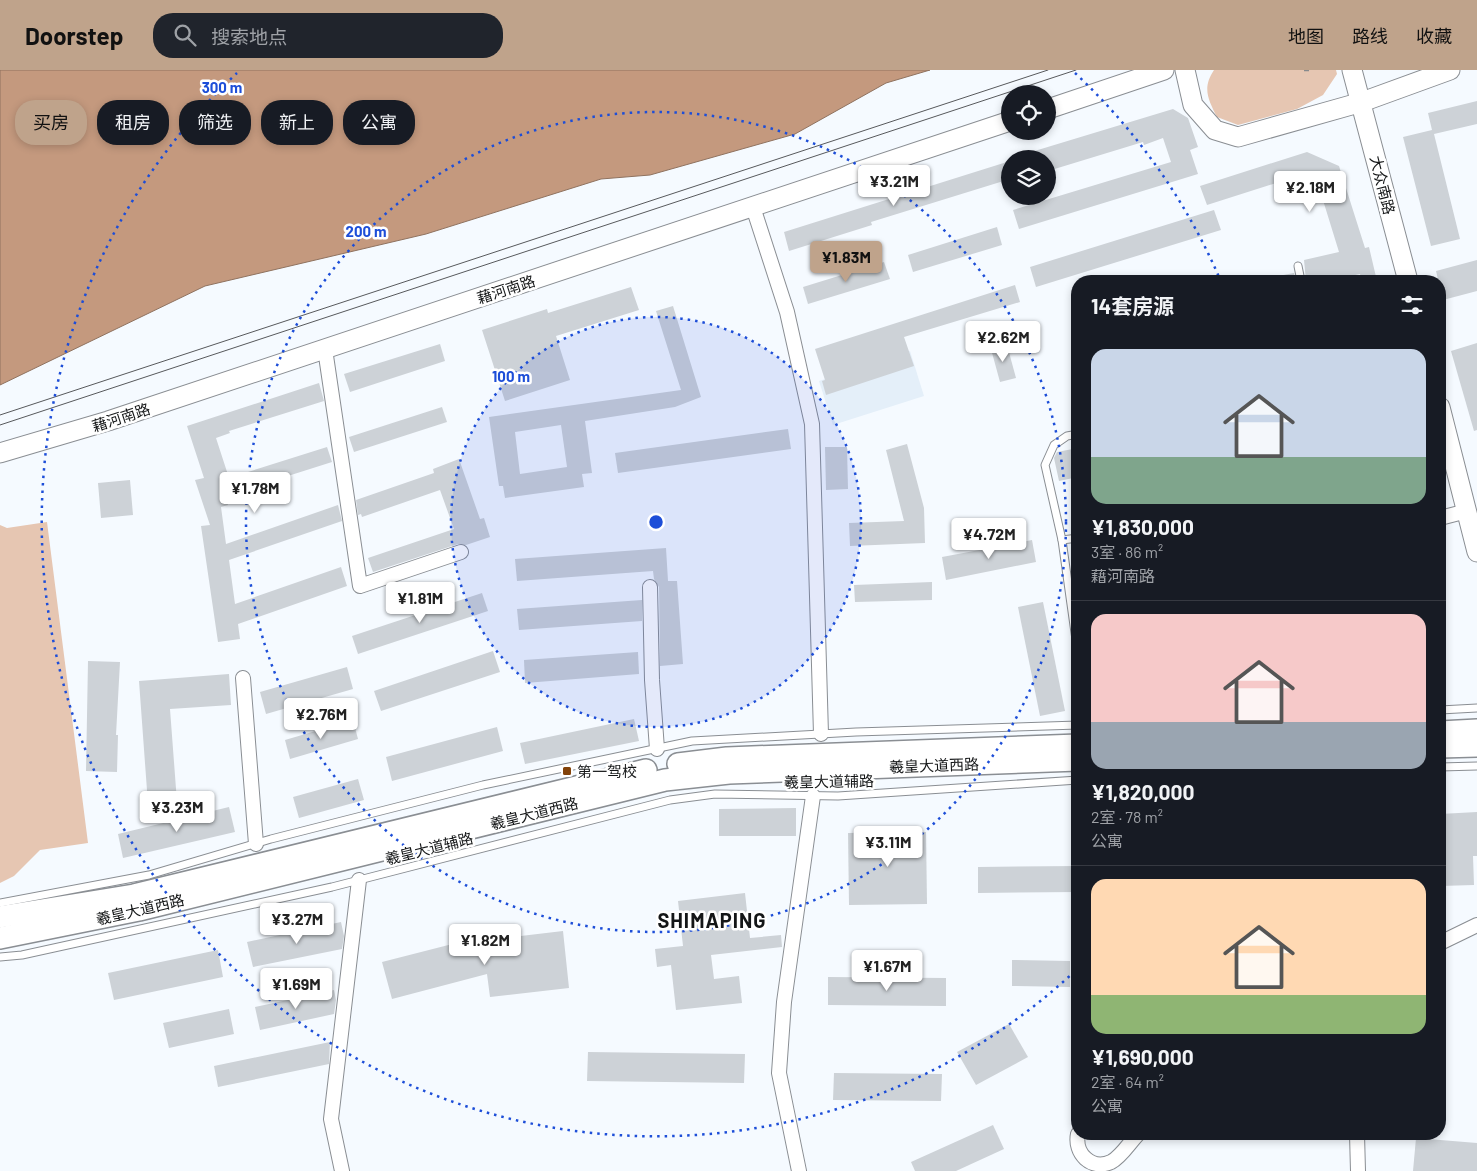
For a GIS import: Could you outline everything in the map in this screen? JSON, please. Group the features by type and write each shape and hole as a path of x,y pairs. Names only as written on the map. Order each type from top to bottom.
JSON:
{"main road":[{"path":"1056,106 1164,70"},
{"path":"1185,70 1193,106 1215,130 1238,137 1360,96 1450,70"},
{"path":"1352,70 1360,96"},
{"path":"1356,70 1360,96"},
{"name":"大众南路","path":"1360,96 1406,275"},
{"name":"藉河南路","path":"0,454 108,422 1001,124"},
{"path":"1446,430 1477,552"},
{"path":"1446,732 1477,730"},
{"name":"羲皇大道西路","path":"0,917 134,895 662,766 727,758 1071,745"},
{"path":"1446,747 1477,746"},
{"name":"羲皇大道西路","path":"0,938 139,910 665,780 728,773 1071,760"}],"street":[{"path":"752,207 787,312 812,424 821,734"},
{"path":"325,349 360,586 461,552"},
{"path":"1446,516 1467,511"},
{"path":"650,587 652,680 658,748"},
{"path":"243,678 256,844"},
{"path":"799,1171 779,1073 784,1002 812,796"},
{"path":"342,1171 331,1119 358,880"},
{"path":"1446,940 1477,925"},
{"path":"1078,1140 1078,1148 1081,1155 1087,1161 1102,1165 1116,1159 1133,1140"},
{"path":"1357,1140 1358,1171"}],"lane":[{"path":"1298,266 1300,275"},
{"path":"1071,435 1054,445 1050,450 1045,465 1062,540 1071,604"},
{"path":"1062,540 1071,539"},
{"path":"1446,710 1477,708"},
{"path":"0,903 149,875 256,844 484,785 692,741 821,734 1071,725"},
{"path":"1446,767 1477,766"},
{"name":"羲皇大道辅路","path":"0,957 22,955 358,880 670,800 715,794 838,796 1071,780"}],"path":[{"path":"1304,70 1311,70"}],"shaded area":[{"path":"0,70 930,70 886,83 795,134 650,175 601,179 426,234 205,286 0,385"},
{"path":"1214,70 1336,70 1337,74 1323,95 1297,109 1238,125 1217,117 1211,105 1207,88 1210,76"},
{"path":"910,351 924,396 833,425 819,381"},
{"path":"47,522 88,843 40,850 14,876 0,883 0,525 7,528"}],"building":[{"path":"1477,101 1477,124 1434,134 1460,239 1431,246 1403,137 1432,130 1428,113"},
{"path":"1173,109 1188,118 1198,147 1190,150 1198,174 1019,229 1013,210 1029,205 1056,205 1056,197 1171,162 1163,138 1144,145 1143,142 1056,169 1056,150 1038,150"},
{"path":"1307,152 1339,166 1365,248 1369,247 1376,275 1305,275 1304,260 1339,252 1314,171 1207,205 1200,186"},
{"path":"1001,164 1001,182 871,222 872,225 789,251 784,232"},
{"path":"1214,210 1221,230 1036,287 1030,267"},
{"path":"997,227 1002,245 913,272 908,255"},
{"path":"1477,260 1477,291 1446,299 1446,275 1437,275 1436,271"},
{"path":"884,262 890,279 808,304 803,287"},
{"path":"1015,285 1020,302 904,337 914,366 826,395 822,381 825,380 815,349"},
{"path":"631,287 639,310 556,336 570,380 505,401 482,330 547,309 548,313"},
{"path":"673,306 701,397 675,407 585,421 592,473 582,474 584,487 505,498 503,486 499,486 489,417 681,390 656,311","holes":["561,425 567,467 520,474 515,432"]},
{"path":"1477,343 1477,430 1474,431 1451,351"},
{"path":"440,344 445,361 350,392 344,374"},
{"path":"1007,345 1016,378 1000,382 991,349"},
{"path":"319,383 324,401 229,431 230,433 216,438 229,478 327,447 332,462 225,496 228,505 221,507 226,544 338,505 342,521 229,560 235,604 341,567 347,586 238,624 240,639 218,642 201,526 210,525 195,480 204,478 187,426"},
{"path":"442,407 447,422 354,452 349,437"},
{"path":"788,429 791,449 618,473 615,453"},
{"path":"907,444 924,508 925,543 850,546 849,523 904,521 886,450"},
{"path":"825,447 847,447 848,489 826,490"},
{"path":"1071,449 1071,478 1059,481 1054,458 1057,452"},
{"path":"459,459 480,519 484,518 490,537 466,545 458,544 373,572 368,558 454,529 440,490 362,517 361,514 358,515 356,500 434,473 433,469"},
{"path":"130,480 133,515 101,518 98,483"},
{"path":"1032,540 1036,562 946,580 942,557"},
{"path":"666,548 668,581 677,581 683,664 660,666 659,587 654,579 653,571 517,581 515,559"},
{"path":"932,582 932,600 855,602 854,585"},
{"path":"482,593 488,611 358,654 352,636"},
{"path":"642,600 642,621 519,630 517,609"},
{"path":"1043,602 1065,711 1040,716 1018,607"},
{"path":"493,651 500,672 381,711 374,691"},
{"path":"638,652 639,674 525,683 524,660"},
{"path":"88,661 120,662 116,735 118,735 117,772 86,771"},
{"path":"347,667 353,689 266,714 260,692"},
{"path":"229,674 231,705 170,709 177,802 148,804 139,681"},
{"path":"634,719 639,741 525,764 520,743"},
{"path":"353,720 358,739 290,759 285,740"},
{"path":"497,727 503,751 392,781 386,757"},
{"path":"358,779 364,800 299,818 293,797"},
{"path":"229,807 235,832 123,858 118,834"},
{"path":"796,808 796,836 719,836 719,809"},
{"path":"1477,812 1477,856 1473,856 1474,885 1446,886 1446,814"},
{"path":"926,832 927,904 849,905 848,833"},
{"path":"1071,866 1071,892 978,893 978,867"},
{"path":"745,893 750,938 781,935 782,947 711,955 714,979 739,976 742,1003 676,1010 671,965 657,967 655,949 683,946 678,901"},
{"path":"341,922 344,936 342,949 253,967 247,942"},
{"path":"563,931 569,988 490,997 487,974 392,999 382,962 468,940 469,942"},
{"path":"218,950 223,977 114,1000 108,973"},
{"path":"1012,960 1070,961 1070,987 1012,986"},
{"path":"828,977 946,978 946,1006 828,1005"},
{"path":"334,990 336,1000 334,1014 260,1030 255,1007"},
{"path":"229,1009 234,1034 169,1048 163,1023"},
{"path":"1009,1024 1028,1057 976,1085 957,1052"},
{"path":"330,1042 329,1064 218,1087 214,1066"},
{"path":"588,1052 745,1054 744,1083 587,1081"},
{"path":"834,1073 942,1074 941,1101 833,1100"},
{"path":"993,1125 1004,1149 956,1171 915,1171 911,1162"},
{"path":"1416,1140 1477,1143 1477,1171 1413,1171"}],"tram line":[{"path":"0,415 1048,70"},
{"path":"0,425 1076,70"}],"place":[{"name":"第一驾校","path":"567,771"}],"district":[{"name":"SHIMAPING","path":"712,920"}]}
